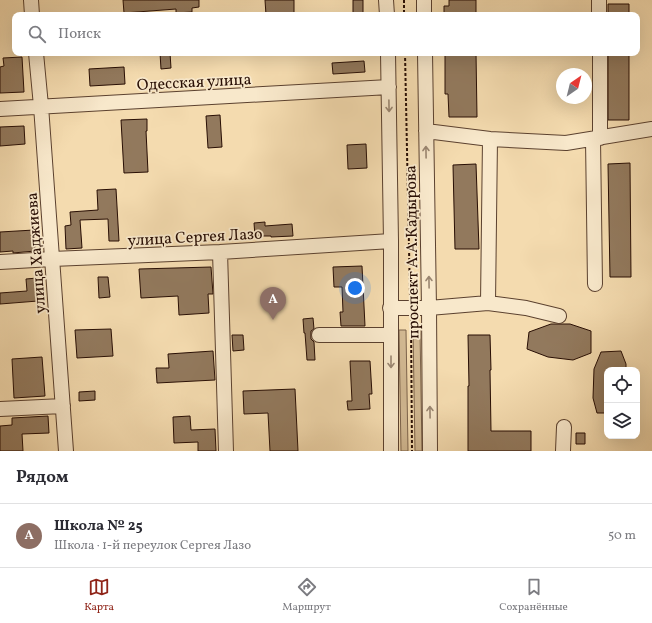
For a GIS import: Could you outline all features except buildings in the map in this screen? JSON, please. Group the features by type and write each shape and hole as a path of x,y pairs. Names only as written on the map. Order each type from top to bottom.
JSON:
{"street":[{"path":"31,0 32,12"},
{"path":"386,0 387,12"},
{"path":"424,0 424,12"},
{"path":"599,0 599,12"},
{"name":"улица Хаджиева","path":"36,56 66,451"},
{"name":"проспект А.А.Кадырова","path":"388,56 391,242 391,451"},
{"name":"проспект А.А.Кадырова","path":"425,56 430,451"},
{"path":"595,284 600,56"},
{"name":"Одесская улица","path":"0,109 389,87"},
{"path":"426,131 490,139 566,143 652,129"},
{"path":"488,303 490,139"},
{"name":"улица Сергея Лазо","path":"0,262 220,252 391,242"},
{"path":"220,252 226,451"},
{"path":"390,308 429,308 488,303 526,308 558,316"},
{"path":"319,335 391,335"},
{"path":"0,409 63,406"},
{"path":"563,451 564,427"}],"path":[{"path":"404,0 404,12"},
{"path":"405,56 410,242 412,451"}],"shaded area":[{"path":"399,330 406,330 408,451 401,451"},
{"path":"413,330 420,330 422,451 415,451"}],"place":[{"name":"Школа № 25","path":"273,320"}]}
